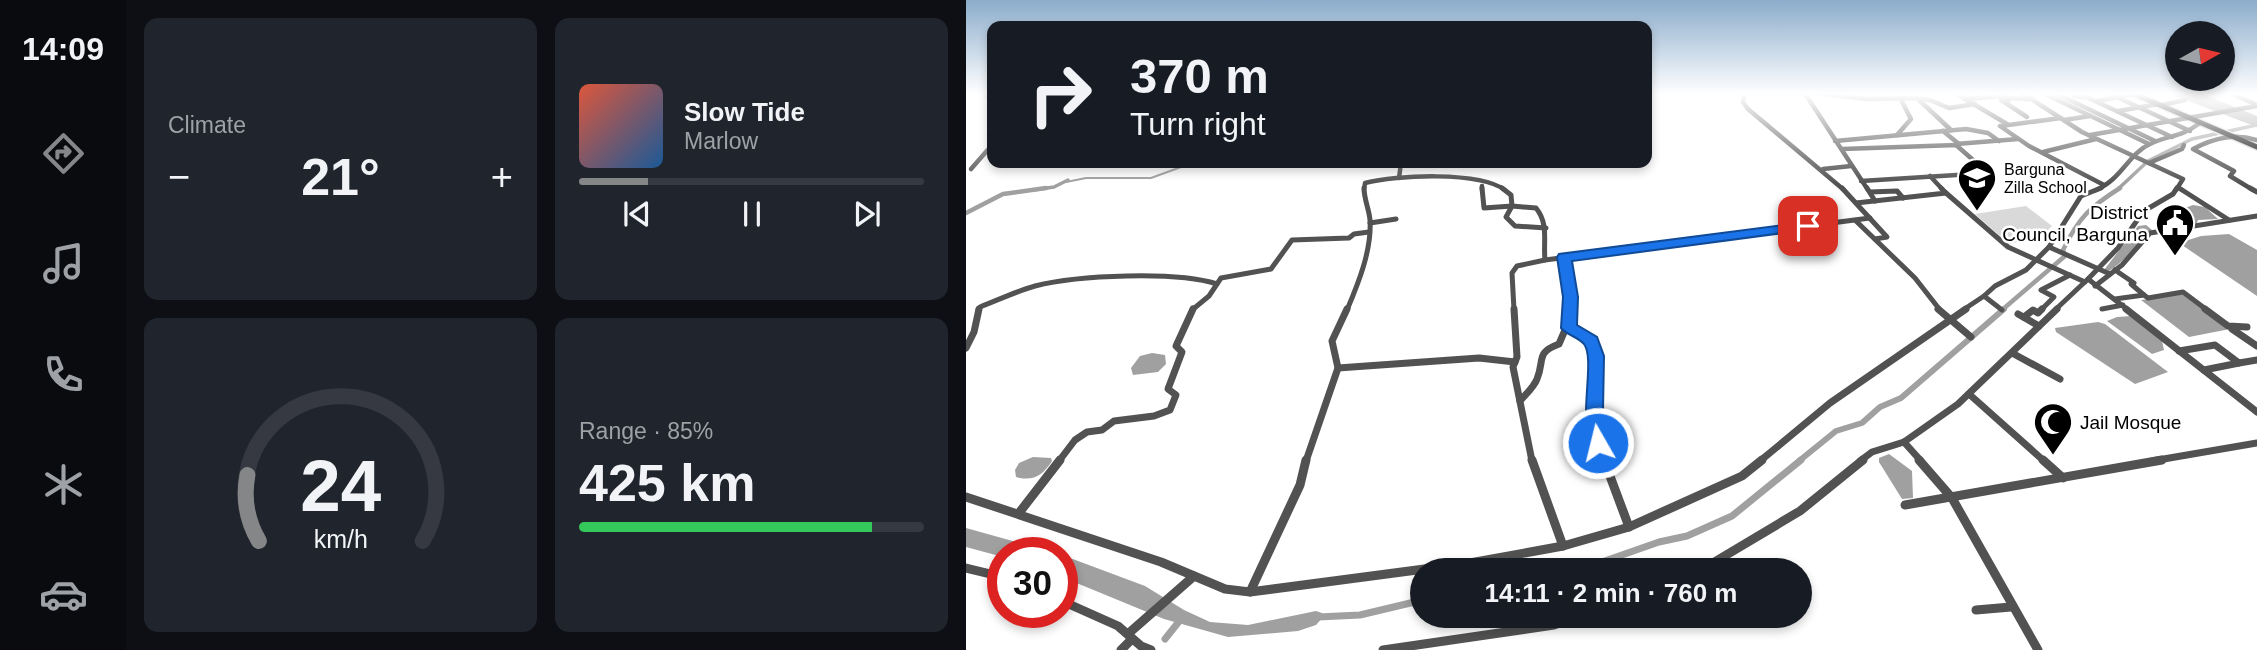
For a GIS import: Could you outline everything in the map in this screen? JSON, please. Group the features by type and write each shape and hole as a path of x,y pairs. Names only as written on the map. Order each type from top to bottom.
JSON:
{"main road":[{"path":"2201,123 2249,144 2257,143"}],"street":[{"path":"1766,123 1823,169 1887,237 1875,239"},
{"path":"1824,123 1875,201"},
{"path":"1897,135 1907,123"},
{"path":"1943,123 1951,131"},
{"path":"2014,123 2000,126 2018,139 2104,185"},
{"path":"1721,558 1800,511 1872,452 1904,442 1969,394 2098,269 2118,248 2138,219 2179,188 2183,179 2134,158 2069,123"},
{"path":"2105,123 2149,144"},
{"path":"2118,123 2155,141"},
{"path":"2142,123 2231,169 2234,171 2230,176 2257,192"},
{"path":"2089,136 2155,123"},
{"path":"2173,123 2190,131"},
{"path":"966,497 1161,562 1225,589 1250,592 1470,563 1563,546 1629,527 1742,476 1830,403 1951,320 1995,286 2026,270 2049,247 2081,196 2123,172 2149,144 2190,131 2200,123"},
{"path":"1835,141 1975,130 1988,133 1999,141"},
{"path":"1861,181 1988,173 1942,131"},
{"path":"2193,149 2212,139 2230,136 2244,135 2257,143"},
{"path":"1842,149 2018,139"},
{"path":"2042,152 2096,139"},
{"path":"2148,163 2182,149 2184,145"},
{"path":"1913,147 1919,155"},
{"path":"971,169 987,151"},
{"path":"1823,169 1851,166"},
{"path":"1398,178 1400,168"},
{"path":"1930,176 2008,247 2070,275 2088,279 2257,412"},
{"path":"1250,592 1300,485 1309,448 1338,368 1332,341 1362,275 1369,232 1370,223 1363,191 1365,183 1398,178 1456,178 1493,183 1511,195 1512,206 1506,217 1515,226 1546,228"},
{"path":"1482,186 1484,208 1536,208 1543,216 1546,228 1545,260"},
{"path":"2179,188 2230,220"},
{"path":"1870,192 1897,191 1903,198"},
{"path":"1856,203 1946,193"},
{"path":"2095,286 2113,272 2150,233 2257,216"},
{"path":"1563,546 1533,467 1513,366 1517,357 1512,272 1517,266 1564,257 1870,218"},
{"path":"1370,223 1396,219"},
{"path":"1856,220 1915,278 1940,311 1971,337"},
{"path":"1019,513 1069,446 1081,436 1102,430 1114,421 1170,410 1176,395 1168,389 1182,352 1176,346 1179,338 1194,307 1209,296 1221,278 1271,269 1292,240 1349,238 1354,234 1369,232"},
{"path":"2049,247 2098,269 2113,272 2134,283 2131,284 2148,298 2183,292 2257,346"},
{"path":"1520,401 1537,381 1540,356 1548,347 1559,344 1569,328 1571,297 1564,257"},
{"path":"2039,326 2021,315 2033,310 2038,313 2054,297 2041,290 2070,275"},
{"path":"966,348 974,332 976,314 980,307 1035,286 1088,277 1198,278 1217,284"},
{"path":"2115,299 2144,295"},
{"path":"1984,296 2002,310"},
{"path":"2102,309 2123,305"},
{"path":"2228,326 2247,327"},
{"path":"1569,328 1591,341 1596,356 1595,426 1598,443 1629,527"},
{"path":"2179,351 2215,345 2239,363"},
{"path":"2012,353 2060,379"},
{"path":"1338,368 1479,358 1515,362"},
{"path":"2204,370 2257,360"},
{"path":"1969,394 2063,478"},
{"path":"1904,442 1952,498 2011,607 2038,650"},
{"path":"1905,505 2257,443"},
{"path":"966,568 987,573"},
{"path":"1121,650 1131,636 1194,576"},
{"path":"1976,610 2011,607"},
{"path":"1078,609 1131,636 1136,644 1151,650"},
{"path":"1382,650 1533,628"}],"shaded area":[{"path":"2193,205 2205,207 2218,219 2198,220 2197,223 2186,225 2172,222 2172,218 2192,218 2182,209"},
{"path":"2026,206 2052,226 2043,235 2009,244 1975,214"},
{"path":"2146,225 2152,230 2121,262 2109,271 2104,270 2138,226"},
{"path":"2229,234 2257,250 2257,296 2179,243 2201,236"},
{"path":"2182,294 2230,329 2189,337 2141,300"},
{"path":"2131,316 2162,341 2164,350 2152,354 2107,321"},
{"path":"2098,322 2105,324 2168,372 2135,384 2056,332 2055,328"},
{"path":"1152,353 1165,355 1166,364 1158,372 1133,375 1131,368 1140,356"},
{"path":"1889,454 1912,471 1913,498 1902,499 1879,462 1879,458"},
{"path":"1033,457 1051,458 1052,461 1037,476 1028,479 1016,477 1015,470 1019,463"},
{"path":"966,528 998,537 987,537 987,553 966,547"},
{"path":"1078,561 1145,586 1210,622 1248,625 1316,611 1322,613 1323,617 1316,625 1298,631 1228,637 1164,619 1078,584"}],"waterway":[{"path":"2117,190 2148,161 2192,139 2257,125"},
{"path":"1066,182 1086,178 1151,178 1178,168"},
{"path":"1033,190 1054,187 1068,180"},
{"path":"966,213 1003,194 1046,188"},
{"path":"2002,310 2065,256 2063,250 2080,221 2093,207 2120,188"},
{"path":"1799,461 1836,431 1862,423 1880,407 1901,398 2004,309"},
{"path":"1613,558 1659,542 1687,536 1732,516 1801,460"},
{"path":"1318,617 1360,615 1410,603"},
{"path":"1165,639 1181,619"}],"place":[{"name":"Barguna Zilla School","path":"1977,212"},
{"name":"District Council, Barguna","path":"2175,257"},
{"name":"Jail Mosque","path":"2053,456"}],"route":[{"path":"1598,443 1594,410 1596,356 1591,341 1581,332 1569,328 1571,297 1564,257 1808,226"}]}
